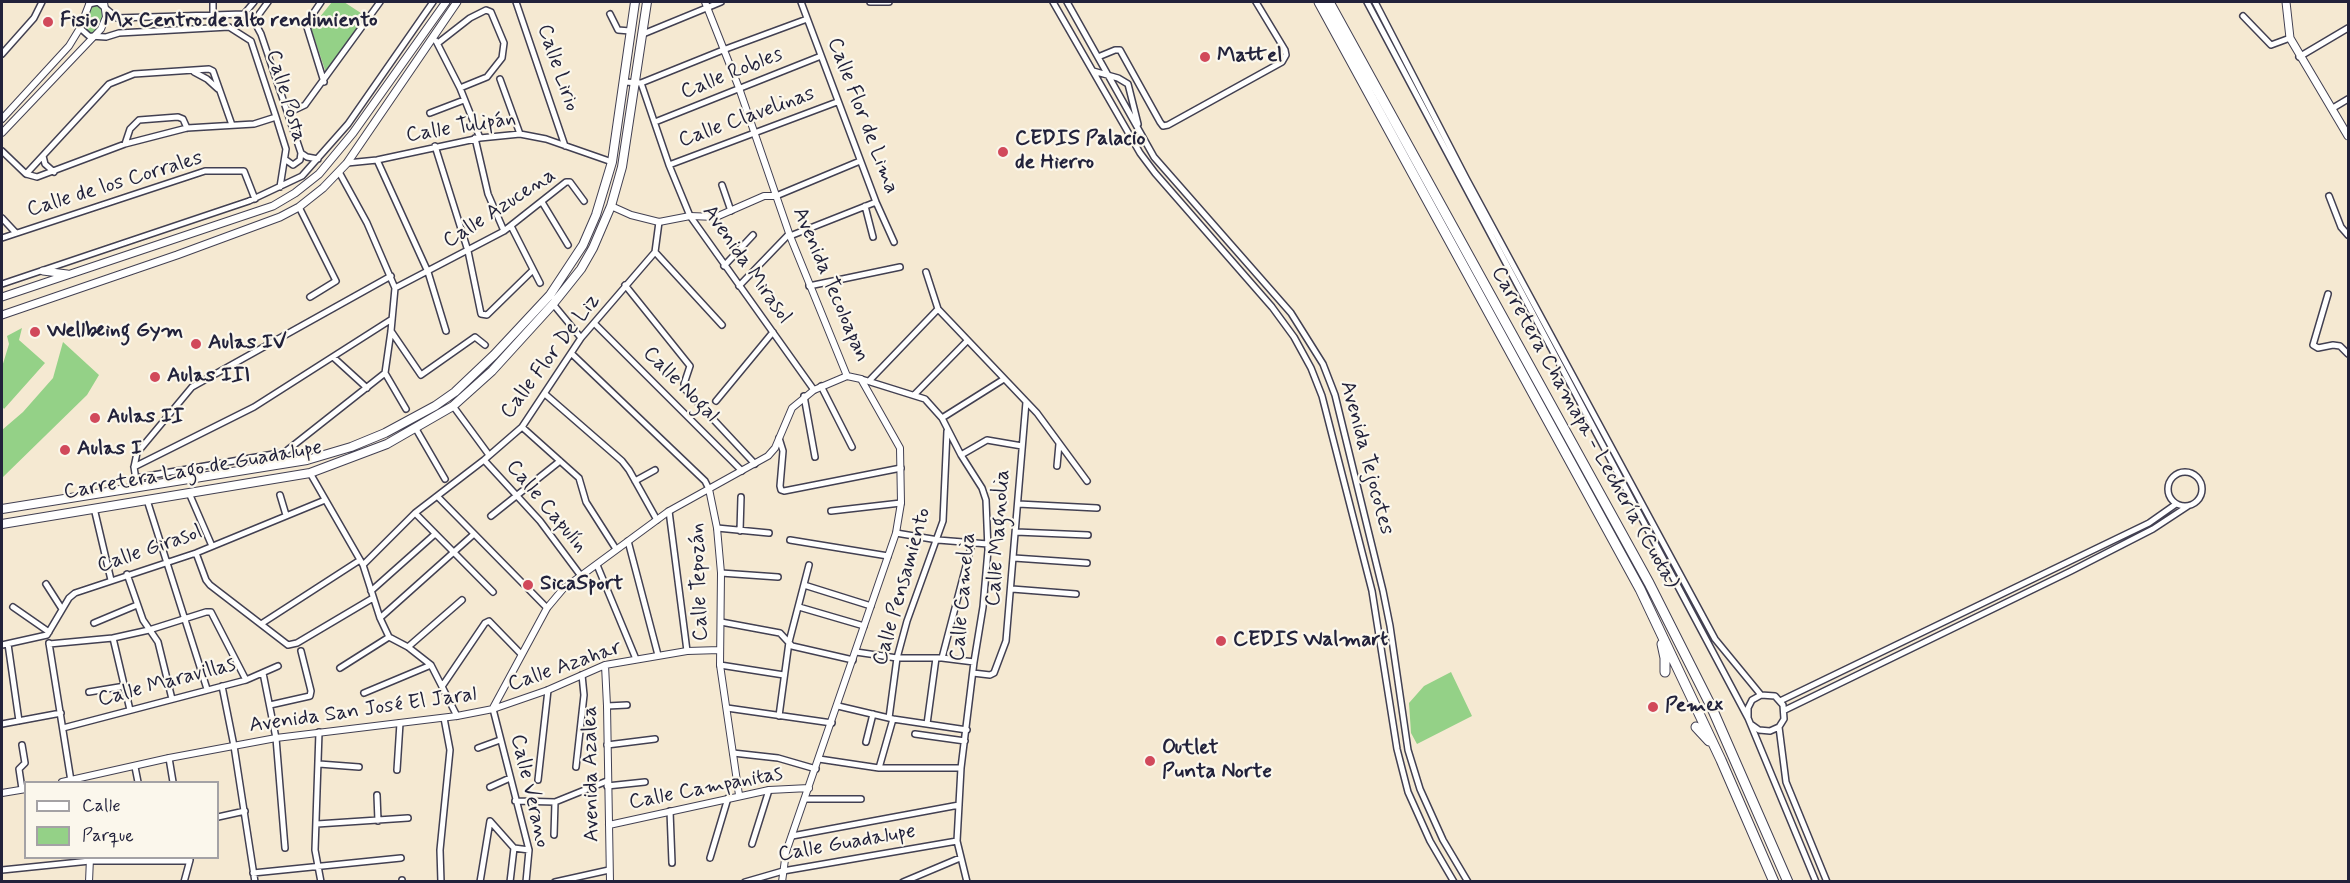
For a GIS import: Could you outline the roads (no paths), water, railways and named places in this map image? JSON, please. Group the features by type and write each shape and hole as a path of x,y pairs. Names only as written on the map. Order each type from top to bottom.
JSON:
{"highway":[{"name":"Carretera Chamapa - Lechería (Cuota)","path":"1319,2 1640,589 1721,760 1774,882"},
{"name":"Carretera Chamapa - Lechería (Cuota)","path":"1329,2 1649,583 1711,706 1788,882"},
{"path":"1640,589 1663,646 1665,672"},
{"path":"1696,727 1708,739 1721,760"}],"main road":[{"path":"2,297 273,206 295,193 319,174 353,133 446,2"},
{"path":"2,315 177,255 280,217 298,207 323,188 347,163 435,41 457,2"},
{"name":"Carretera Lago de Guadalupe","path":"2,509 137,482 160,483 307,460 351,447 385,433 435,406 472,377 550,295 575,257 596,215 612,162 635,2"},
{"name":"Carretera Lago de Guadalupe","path":"2,524 310,473 387,444 453,406 492,371 553,304 581,269 593,248 611,207 622,167 638,83 647,2"},
{"path":"2286,2 2290,38 2299,57 2349,136"},
{"path":"44,270 70,274"},
{"path":"160,483 163,497"}],"street":[{"path":"2,54 34,18 42,2"},
{"path":"213,2 213,16"},
{"path":"2,119 69,46 80,28 89,3 104,4 117,18 236,15 244,14 254,2"},
{"path":"254,21 268,2"},
{"path":"321,2 306,24 324,82"},
{"path":"288,113 305,105 324,82 380,2"},
{"path":"2,284 255,199 302,176 348,124 433,2"},
{"name":"Calle Lirio","path":"516,2 566,146"},
{"path":"643,34 706,5 721,2"},
{"name":"Calle Flor de Lima","path":"801,2 837,102 894,242"},
{"path":"870,2 889,2"},
{"name":"Avenida Tejocotes","path":"1053,2 1140,153 1272,307 1294,337 1311,368 1322,396 1372,591 1397,749 1412,802 1430,841 1454,882"},
{"name":"Avenida Tejocotes","path":"1067,2 1154,157 1290,313 1323,364 1335,395 1383,591 1408,750 1425,799 1450,853 1468,882"},
{"path":"1098,57 1120,50 1163,126 1167,125 1282,62 1286,55 1256,2"},
{"path":"1366,2 1749,721 1816,882"},
{"path":"1375,2 1466,178 1715,639 1761,695"},
{"path":"2,133 95,37 106,17 104,4"},
{"name":"Avenida Tecoloapan","path":"706,5 739,88 789,235 847,376 861,380 900,448 901,503 896,533 786,852 782,882"},
{"path":"460,88 487,76 502,58 504,43 491,12 486,10 435,41 464,99 478,138 488,194 504,231"},
{"name":"Calle Posta","path":"244,14 254,21 261,34 301,153 318,159"},
{"path":"610,14 618,30 630,31"},
{"path":"80,28 86,34 106,37 119,33 229,27 226,23 236,15"},
{"path":"2243,15 2271,45 2290,38"},
{"path":"624,82 638,83 807,19"},
{"name":"Calle Posta","path":"229,27 251,41 276,117 286,149 280,187"},
{"path":"2299,57 2349,28"},
{"path":"251,41 259,39 261,34"},
{"name":"Calle Robles","path":"655,122 821,56"},
{"path":"26,174 109,84 134,74 209,69 213,71 216,74 219,90 232,125"},
{"path":"193,71 207,79 219,90"},
{"path":"1093,71 1118,78 1128,84 1139,129"},
{"path":"500,79 520,134"},
{"name":"Avenida Mirasol","path":"638,83 690,216 814,390"},
{"path":"430,113 464,99"},
{"path":"2333,108 2349,99"},
{"name":"Calle Clavelinas","path":"669,165 837,102"},
{"path":"125,144 130,129 140,120 178,117 183,119 187,128"},
{"path":"2,151 26,174 34,177 54,172 125,144 187,128 254,123 276,117"},
{"name":"Calle Tulipán","path":"347,163 377,160 478,138 520,134 546,139 612,162"},
{"path":"435,146 468,251 482,314 484,316 533,270"},
{"path":"286,160 293,165 300,160 301,153"},
{"path":"43,156 45,164 54,172"},
{"path":"377,160 428,272 446,331"},
{"path":"611,207 658,222 690,216 716,217 764,196 776,196 860,161"},
{"name":"Calle de los Corrales","path":"2,238 205,171 244,171 255,199"},
{"path":"339,172 367,223 395,288 385,373 406,409"},
{"name":"Calle Azucena","path":"395,288 504,231 568,181 584,201"},
{"path":"722,185 731,211"},
{"path":"2329,196 2341,227 2349,235"},
{"path":"542,201 568,245"},
{"path":"739,286 789,235 876,202"},
{"path":"864,206 873,237"},
{"path":"298,207 336,281 310,297"},
{"path":"2,218 16,233"},
{"path":"658,222 655,252 722,324"},
{"path":"510,226 540,283"},
{"path":"724,266 753,235"},
{"name":"Calle Flor De Liz","path":"261,624 362,562 415,513 438,497 522,427 581,338 655,252"},
{"path":"809,286 900,267"},
{"path":"926,272 938,309 1026,402 1088,481"},
{"path":"385,373 285,452 137,482 134,467 137,453 192,387 391,276"},
{"path":"625,285 690,366 684,384 685,389 755,464"},
{"path":"2328,294 2313,345 2318,348 2340,346 2349,354"},
{"path":"553,304 581,338"},
{"path":"869,381 938,309"},
{"path":"134,467 254,407 392,319"},
{"name":"Calle Nogal","path":"594,322 742,471"},
{"path":"391,331 421,375 475,337 485,345"},
{"path":"716,401 773,332"},
{"path":"914,395 967,341"},
{"name":"Calle Tepozán","path":"571,353 705,481 709,489 717,528 721,573 720,664 739,795"},
{"path":"333,357 367,388"},
{"name":"Avenida San José El Jaral","path":"72,781 82,781 169,758 276,738 444,718 493,709 547,608 563,589 669,511 768,456 792,408 814,390 847,376"},
{"path":"942,417 1004,379"},
{"name":"Calle Camelia","path":"861,380 926,399 942,417 947,430 982,488 986,500 988,544 983,607 961,768 957,841 967,882"},
{"path":"821,387 852,447"},
{"path":"545,394 622,460 657,520"},
{"path":"804,396 814,456"},
{"name":"Calle Magnolia","path":"973,673 990,675 994,673 1006,641 1026,402"},
{"name":"Calle Capulín","path":"453,406 489,455"},
{"path":"522,427 579,478 586,502 616,549"},
{"path":"416,429 445,479"},
{"name":"Calle Pensamiento","path":"879,768 891,718 897,658 907,621 938,540 943,520 947,430"},
{"path":"779,438 783,452 780,486 784,491 901,468"},
{"path":"961,454 987,440 1022,446"},
{"path":"1057,466 1059,444"},
{"path":"285,452 288,463"},
{"name":"Calle Capulín","path":"484,460 540,521 581,576"},
{"path":"491,516 560,461"},
{"path":"635,481 655,470"},
{"path":"1785,710 2153,529 2197,502 2202,493 2202,483 2196,475 2187,471 2177,473 2170,479 2167,488 2169,498 2176,504 2188,506"},
{"path":"310,473 362,562 380,618 389,637 408,647 431,665 457,716"},
{"path":"189,493 212,546"},
{"path":"280,495 286,515"},
{"path":"438,497 547,608"},
{"path":"740,531 741,497"},
{"path":"147,500 207,689"},
{"name":"Calle Girasol","path":"48,633 62,609 75,593 166,561 196,553 325,500"},
{"path":"831,511 901,503"},
{"path":"1018,504 1097,508"},
{"path":"1780,700 2149,523 2176,504"},
{"path":"94,508 111,580"},
{"path":"669,511 687,651"},
{"path":"415,513 493,592"},
{"path":"717,528 768,533"},
{"path":"1016,532 1088,535"},
{"path":"896,533 938,540 988,544"},
{"path":"371,591 435,534"},
{"path":"380,618 474,534"},
{"path":"790,540 888,556"},
{"path":"628,541 658,655"},
{"path":"927,724 939,658 972,543"},
{"path":"196,553 210,585 288,645 293,645 374,598"},
{"path":"1014,558 1087,563"},
{"path":"597,565 636,659"},
{"path":"779,716 789,642 809,565"},
{"path":"721,573 778,577"},
{"path":"127,574 137,605 149,630 158,642 171,699"},
{"path":"45,584 62,609"},
{"path":"804,585 871,606"},
{"path":"1012,589 1076,594"},
{"path":"408,647 462,600"},
{"path":"94,623 137,605"},
{"path":"799,607 864,626"},
{"path":"13,608 48,633 72,781"},
{"path":"49,644 113,638 212,612 246,680"},
{"path":"443,685 485,623 489,621 521,654"},
{"path":"721,622 780,633 792,646 855,656 939,658 974,662"},
{"path":"19,721 5,644 48,633"},
{"path":"340,668 389,637"},
{"path":"113,638 130,710"},
{"name":"Calle Azahar","path":"493,709 548,690 605,665 687,651 720,650"},
{"path":"270,705 310,696 311,691 301,651"},
{"path":"720,664 784,675"},
{"path":"364,693 431,665"},
{"name":"Avenida Azalea","path":"605,665 608,706 607,783 610,882"},
{"name":"Calle Maravillas","path":"63,728 246,680 278,666"},
{"path":"263,673 276,738 285,848"},
{"path":"576,767 584,695 582,675"},
{"path":"89,692 125,686"},
{"path":"222,686 245,811 255,882"},
{"path":"538,780 548,690"},
{"path":"1768,694 1780,700 1785,710 1784,719 1779,727 1770,731 1759,730 1749,721 1748,708 1752,700 1761,695 1768,694"},
{"path":"608,706 627,705"},
{"path":"838,706 891,718 967,730"},
{"path":"727,708 832,723"},
{"name":"Calle Verano","path":"493,709 529,850 526,882"},
{"path":"2,724 61,713"},
{"path":"866,742 873,714"},
{"path":"441,882 440,850 450,750 444,718"},
{"path":"397,770 400,723"},
{"path":"1779,727 1786,782 1827,882"},
{"path":"319,732 315,850 321,882"},
{"path":"915,734 965,741"},
{"path":"607,745 655,739"},
{"path":"478,748 500,740"},
{"path":"2,793 24,789 19,769 25,763 22,746"},
{"path":"733,753 778,758 816,769"},
{"path":"169,758 173,781"},
{"path":"819,759 879,768 961,768"},
{"path":"319,764 359,767"},
{"path":"135,767 138,781"},
{"path":"489,787 510,778"},
{"path":"515,801 555,802 607,783 645,782"},
{"name":"Calle Campanitas","path":"609,825 739,795 769,790 809,788"},
{"path":"752,844 769,790"},
{"path":"377,795 378,821"},
{"path":"710,858 728,798"},
{"path":"805,799 861,799"},
{"path":"1412,802 1425,799"},
{"path":"554,835 555,802"},
{"path":"792,836 959,805"},
{"path":"219,817 245,811"},
{"path":"670,811 672,863"},
{"path":"316,824 408,818"},
{"path":"480,882 490,821 514,848 529,850"},
{"name":"Calle Guadalupe","path":"745,882 783,871 957,841"},
{"path":"510,882 514,848"},
{"path":"253,873 401,858"},
{"path":"903,882 960,858"},
{"path":"89,882 90,859"},
{"path":"2,870 90,859 190,859 184,882"},
{"path":"555,882 609,870"},
{"path":"924,873 926,882"}],"place":[{"name":"Fisio Mx Centro de alto rendimiento","path":"48,22"},
{"name":"Mattel","path":"1205,57"},
{"name":"CEDIS Palacio de Hierro","path":"1003,152"},
{"name":"Wellbeing Gym","path":"35,332"},
{"name":"Aulas IV","path":"196,344"},
{"name":"Aulas III","path":"155,377"},
{"name":"Aulas II","path":"95,418"},
{"name":"Aulas I","path":"65,450"},
{"name":"SicaSport","path":"528,585"},
{"name":"CEDIS Walmart","path":"1221,641"},
{"name":"Pemex","path":"1653,707"},
{"name":"Outlet Punta Norte","path":"1150,761"}]}
